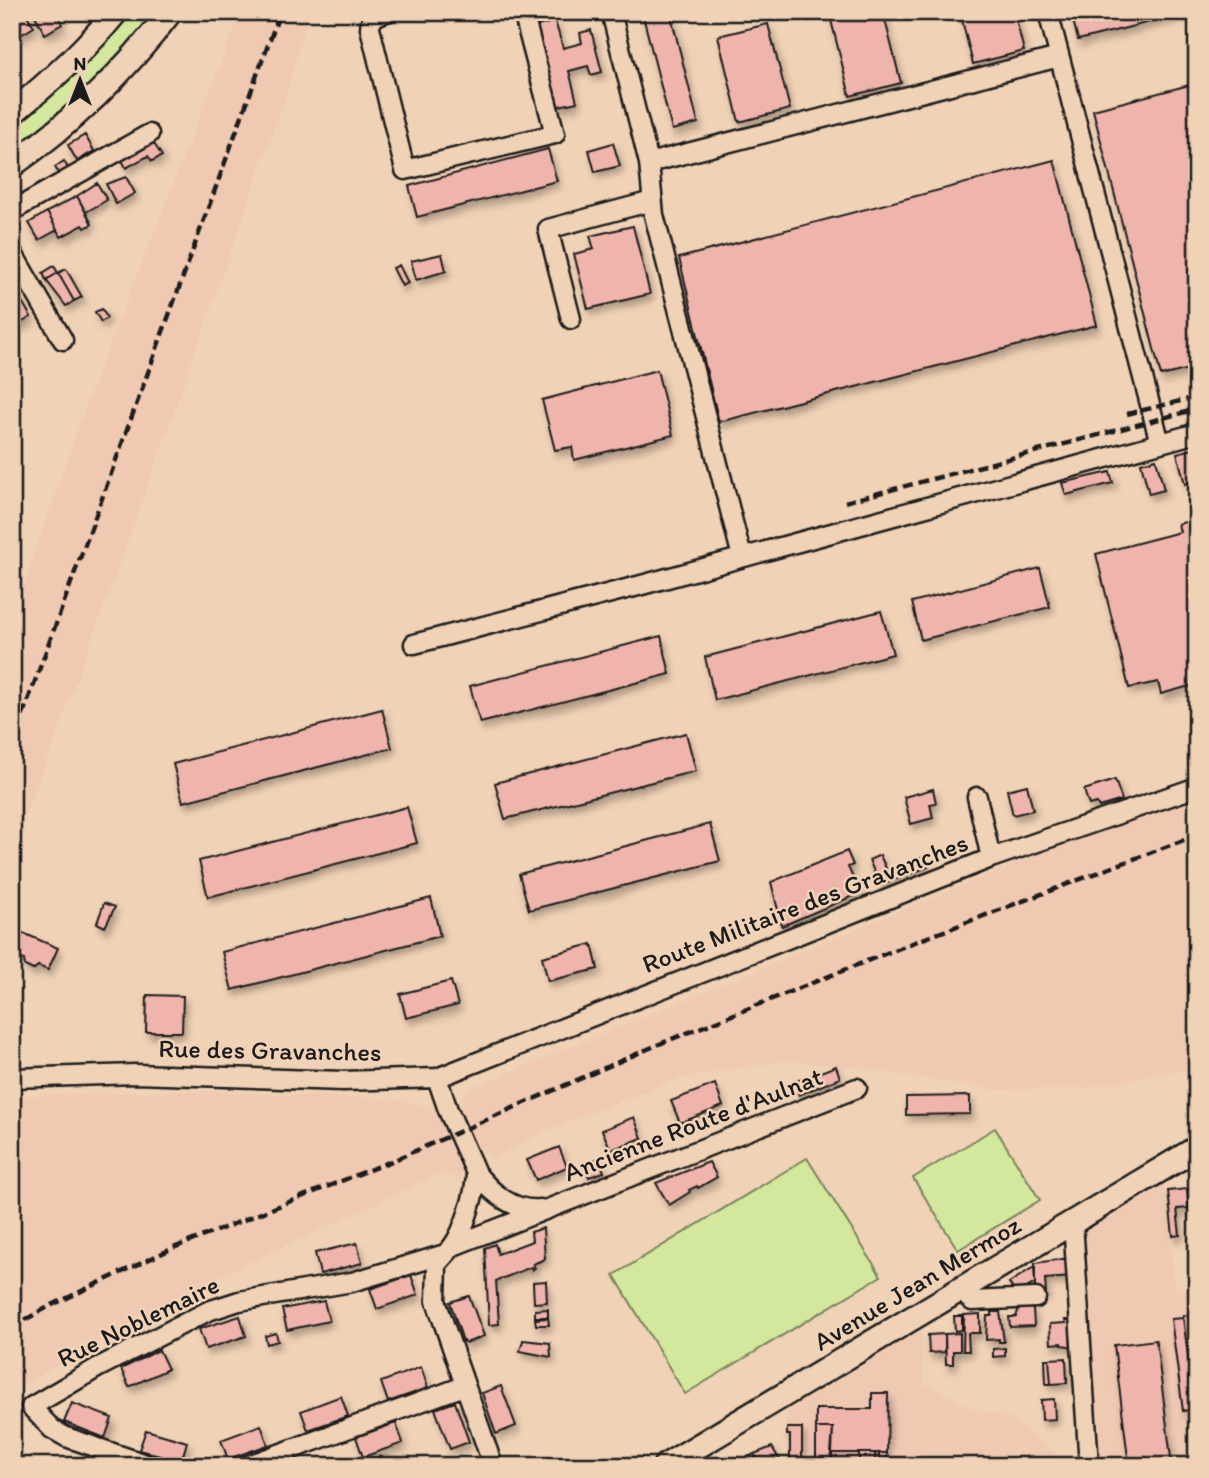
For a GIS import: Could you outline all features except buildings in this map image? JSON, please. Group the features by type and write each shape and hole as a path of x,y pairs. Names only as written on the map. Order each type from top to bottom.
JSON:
{"main road":[{"path":"12,113 66,67 116,12"},
{"path":"12,164 86,105 126,65 170,12"},
{"name":"Avenue Jean Mermoz","path":"666,1466 1197,1147"}],"street":[{"path":"387,12 373,18 370,28 405,170 555,134 523,12"},
{"path":"611,12 649,163 652,201 742,557"},
{"path":"1048,12 1160,443"},
{"path":"649,163 1059,57"},
{"path":"12,211 149,134"},
{"path":"571,319 548,229 652,201"},
{"path":"12,252 63,340"},
{"path":"414,645 1197,433"},
{"name":"Route Militaire des Gravanches","path":"437,1078 991,859 1197,787"},
{"path":"977,797 991,859"},
{"name":"Rue des Gravanches","path":"12,1077 136,1074 342,1081 437,1078"},
{"path":"437,1078 447,1110 473,1167 475,1193 449,1250 437,1264 436,1301 493,1466"},
{"name":"Ancienne Route d'Aulnat","path":"449,1250 857,1088"},
{"name":"Ancienne Route d'Aulnat","path":"473,1167 485,1184 516,1207 548,1209"},
{"path":"1073,1222 1089,1466"},
{"name":"Rue Noblemaire","path":"151,1466 66,1437 52,1429 31,1407 97,1368 208,1311 239,1301 352,1283 449,1250"},
{"path":"960,1290 972,1301 1036,1298"},
{"path":"246,1466 464,1386"}],"shaded area":[{"path":"241,12 308,12 287,92 151,477 51,750 12,844 12,618 89,397"},
{"path":"1197,798 1197,1067 1086,1088 995,1090 855,1067 783,1061 677,1079 551,1128 494,1158 469,1141 460,1123 461,1099 467,1090 1033,856"},
{"path":"193,1091 391,1099 429,1106 444,1116 461,1156 461,1181 442,1173 218,1277 12,1390 12,1096"},
{"path":"1164,1182 1175,1289 1197,1285 1197,1466 1089,1466 1074,1237"},
{"path":"921,1326 924,1383 972,1408 1010,1418 1072,1466 787,1466 787,1409"}],"green space":[{"path":"129,12 159,12 90,90 12,154 12,124 58,85"},
{"path":"995,1128 1040,1200 958,1250 913,1178"},
{"path":"807,1158 881,1276 685,1394 614,1275"}],"railway":[{"path":"12,744 280,12"},
{"path":"1127,414 1197,397"},
{"path":"845,502 1197,409"},
{"path":"12,1327 50,1306 171,1249 399,1158 657,1045 907,945 1197,835"}]}
